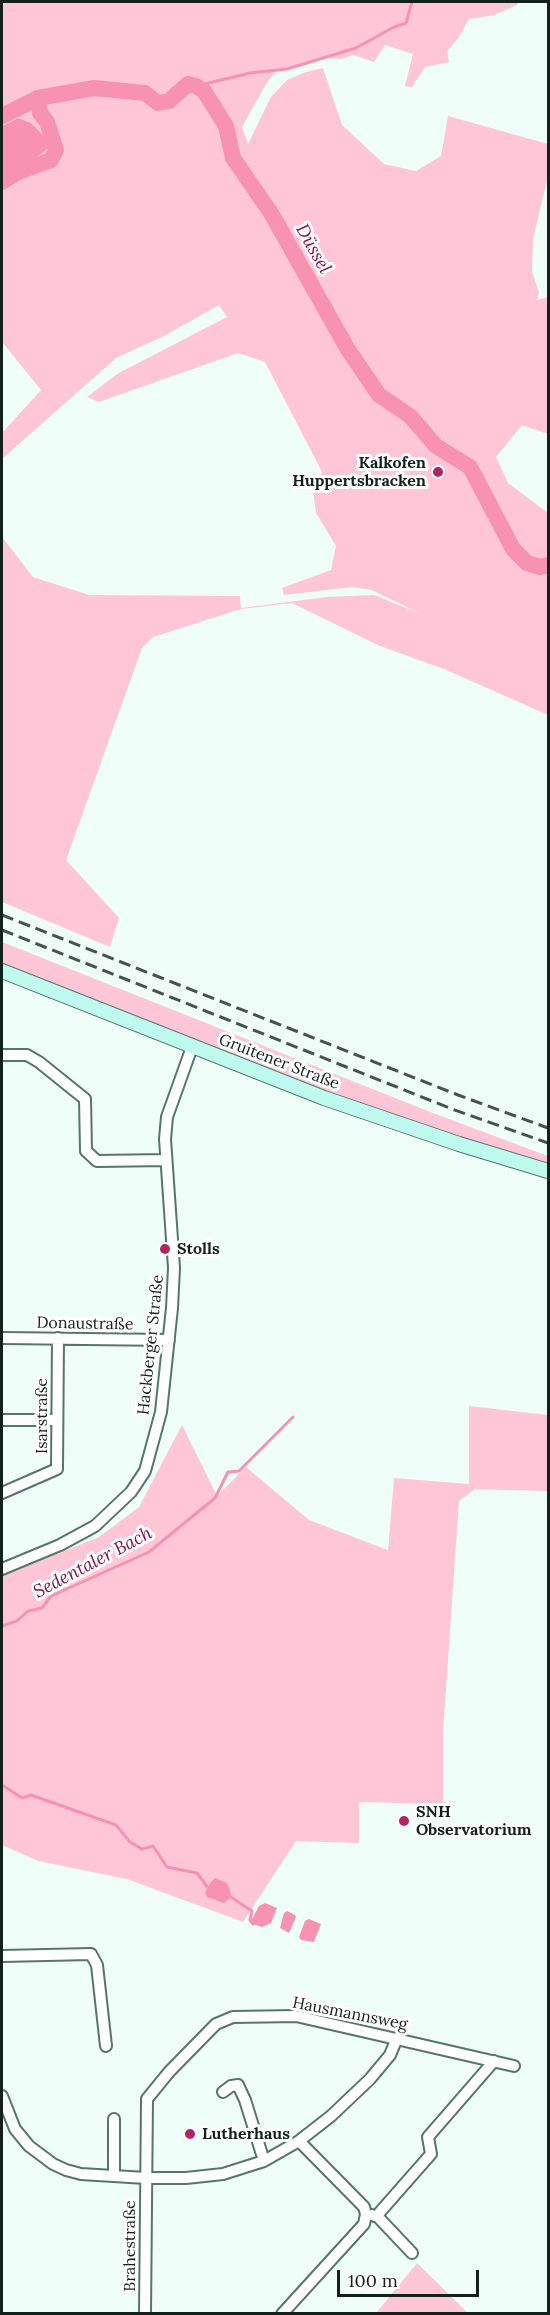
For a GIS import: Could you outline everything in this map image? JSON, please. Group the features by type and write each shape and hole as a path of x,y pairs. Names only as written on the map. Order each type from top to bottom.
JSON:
{"main road":[{"name":"Gruitener Straße","path":"2,971 324,1098 459,1144 549,1171"}],"street":[{"name":"Hackberger Straße","path":"2,1569 60,1545 94,1526 131,1492 145,1471 161,1412 174,1268 166,1160 167,1116 173,1094 192,1047"},
{"path":"2,1055 27,1055 85,1099 86,1151 97,1161 166,1160"},
{"name":"Donaustraße","path":"2,1338 169,1340"},
{"name":"Isarstraße","path":"2,1493 57,1469 58,1338"},
{"path":"2,1420 57,1420"},
{"path":"2,1956 91,1954 97,1965 105,2046"},
{"name":"Hausmannsweg","path":"146,2178 147,2099 169,2072 216,2024 233,2017 296,2016 513,2066"},
{"path":"2,2096 15,2129 39,2154 53,2164 81,2174 186,2178 223,2174 264,2161 299,2141 331,2116 370,2079 390,2055 398,2038"},
{"path":"378,2217 431,2154 428,2137 494,2061"},
{"path":"223,2092 231,2086 238,2085 264,2161"},
{"path":"114,2119 114,2176"},
{"path":"282,2313 364,2224 366,2214 364,2207 299,2141"},
{"name":"Brahestraße","path":"145,2313 146,2178"},
{"path":"366,2214 378,2217 412,2253"}],"shaded area":[{"path":"2,2 518,2 517,5 494,15 469,19 459,37 447,51 449,62 425,67 412,87 405,86 413,54 385,45 374,62 353,55 342,59 326,58 277,70 266,84 242,127 248,144 271,97 287,80 323,68 342,125 384,164 416,171 441,156 448,116 548,144 548,176 533,239 532,271 539,293 537,300 548,297 548,434 522,425 496,457 508,483 548,513 548,715 444,669 380,646 292,603 241,609 153,637 142,648 66,860 119,918 110,947 2,902 2,537 33,577 89,595 240,596 241,608 327,597 374,595 419,613 372,590 352,587 284,595 282,588 331,570 336,546 316,513 313,491 322,472 265,362 238,353 99,402 87,397 117,374 227,317 219,305 164,336 116,358 2,459 2,433 41,390 2,342 2,176 40,155 47,141 31,123 18,118 2,126"},
{"path":"18,118 31,123 41,133 47,140 47,149 2,176 2,126"},
{"path":"2,942 433,1113 548,1156 548,1166 341,1099 2,965"},
{"path":"469,1406 548,1415 548,1491 475,1489 459,1501 443,1732 443,1804 359,1802 359,1843 296,1841 243,1922 127,1879 38,1861 2,1845 2,1576 99,1537 139,1507 182,1425 217,1496 246,1467 309,1520 388,1550 394,1478 469,1484"},
{"path":"215,1878 227,1883 231,1893 230,1898 224,1903 207,1897 205,1893"},
{"path":"265,1903 277,1908 271,1923 262,1927 253,1924 251,1921 259,1906"},
{"path":"287,1911 296,1917 289,1933 280,1928 284,1913"},
{"path":"309,1919 321,1924 314,1942 301,1940 299,1937 305,1921"},
{"path":"417,2263 468,2313 376,2313"}],"waterway":[{"path":"196,86 250,73 287,69 356,48 406,23 412,2"},
{"name":"Düssel","path":"2,116 38,98 94,88 145,93 158,103 169,101 188,84 204,91 226,126 233,158 271,213 347,348 379,395 410,416 436,446 470,467 513,549 527,563 540,567 548,565"},
{"path":"2,182 18,172 51,160 56,150 47,122 40,113 38,98"},
{"name":"Sedentaler Bach","path":"2,1626 17,1621 28,1611 42,1608 51,1596 149,1552 215,1498 228,1472 239,1471 293,1417"},
{"path":"2,1785 22,1798 31,1795 116,1825 130,1842 142,1849 153,1846 167,1867 197,1873 211,1890"},
{"path":"229,1896 252,1911 250,1920 253,1924"}],"railway":[{"path":"2,915 458,1095 548,1128"},
{"path":"2,930 452,1109 548,1143"}],"place":[{"name":"Kalkofen Huppertsbracken","path":"438,472"},
{"name":"Stolls","path":"165,1249"},
{"name":"SNH Observatorium","path":"404,1821"},
{"name":"Lutherhaus","path":"190,2134"}]}
